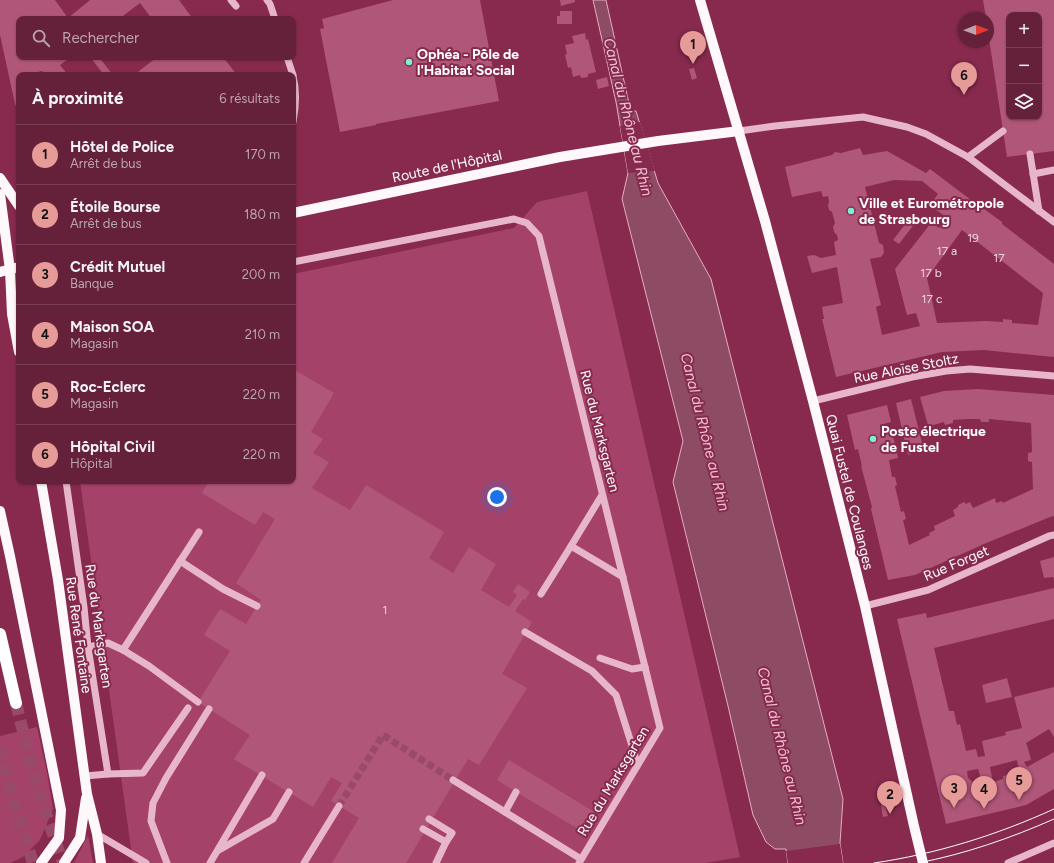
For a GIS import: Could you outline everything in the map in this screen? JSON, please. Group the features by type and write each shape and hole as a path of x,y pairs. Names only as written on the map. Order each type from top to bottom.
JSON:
{"highway":[{"path":"0,634 16,703"}],"main road":[{"name":"Quai Fustel de Coulanges","path":"700,0 765,221 813,401 865,606 923,863"},
{"name":"Route de l'Hôpital","path":"296,212 541,161 658,141 739,131"},
{"path":"0,178 16,202"},
{"path":"0,194 10,269 12,314 16,336"},
{"name":"Rue René Fontaine","path":"42,484 58,580 87,794"},
{"path":"0,511 62,810 59,838 40,863"},
{"path":"87,794 97,834 101,863"},
{"path":"64,863 80,838 87,794"}],"street":[{"path":"231,0 236,6"},
{"path":"267,0 270,4 273,16"},
{"path":"288,60 292,72"},
{"path":"296,92 296,107"},
{"path":"739,131 863,117 907,127 926,134 968,157 1054,222"},
{"path":"968,157 1003,131"},
{"path":"1030,154 1039,211"},
{"path":"1033,174 1054,170"},
{"name":"Rue du Marksgarten","path":"296,261 514,219 527,223 539,236 660,728 580,861"},
{"name":"Rue Aloïse Stoltz","path":"813,401 912,377 946,371 970,369 1054,376"},
{"name":"Rue du Marksgarten","path":"66,484 84,607 88,647 108,774"},
{"path":"541,594 602,495"},
{"path":"123,650 199,532"},
{"name":"Rue Forget","path":"865,606 928,590 1054,535"},
{"path":"571,546 623,577"},
{"path":"180,561 223,589 257,606"},
{"path":"525,632 592,671 616,695 637,766"},
{"path":"88,647 108,643 123,650 149,666 198,702"},
{"path":"600,658 632,669 645,667"},
{"path":"84,776 144,773 188,708"},
{"path":"167,863 151,821 153,803 166,778 209,709"},
{"path":"210,863 262,775"},
{"path":"453,780 580,861"},
{"path":"217,850 273,819 289,792"},
{"path":"505,812 516,792"},
{"path":"304,863 339,806"},
{"path":"429,819 452,833 436,863"},
{"path":"423,829 446,842"},
{"path":"97,834 146,863"},
{"path":"1008,863 1054,843"}],"shaded area":[{"path":"587,191 740,857 706,863 133,863 80,484 296,484 296,273 514,228 537,202"},
{"path":"37,727 53,809 40,840 23,857 10,863 0,863 0,736"},
{"path":"88,835 93,863 73,863 75,861"}],"water":[{"name":"Canal du Rhône au Rhin","path":"593,0 606,0 628,99 632,111 636,111 658,183 711,279 843,799 840,843 843,863 788,863 786,849 775,849 766,842 753,815 673,482 683,441 622,199 628,173 616,102"}],"pier":[{"path":"640,122 655,171 628,173 620,126"},
{"path":"840,844 843,863 788,863 786,851"}],"building":[{"path":"0,0 55,0 67,16 16,16 16,60 67,60 60,65 66,72 16,72 16,106 0,35"},
{"path":"90,0 179,0 191,16 150,16 140,3 123,16 70,16"},
{"name":"Ophéa - Pôle de l'Habitat Social","path":"393,0 480,0 499,101 340,132 320,29 324,28 322,19"},
{"path":"560,0 575,0 575,2 561,6"},
{"path":"983,0 1054,0 1054,151 1007,157 990,48 994,48 994,12 985,12"},
{"path":"560,11 572,11 572,24 557,24 557,16 560,16"},
{"path":"585,33 586,40 588,39 596,72 588,74 588,77 581,78 580,75 573,77 571,67 568,68 565,55 567,54 565,45 574,43 572,36"},
{"path":"92,60 101,60 111,72 102,72"},
{"path":"153,60 225,60 235,72 138,72"},
{"path":"694,68 697,78 692,80 689,69"},
{"path":"607,77 609,86 598,89 596,80"},
{"path":"860,148 863,155 887,151 926,173 930,169 1002,222 1002,224 1054,264 1054,357 984,350 942,352 836,377 822,319 824,319 822,307 843,303 837,267 812,273 807,256 814,255 821,258 836,255 834,242 838,240 833,227 835,223 832,212 829,210 828,196 823,197 821,191 792,197 785,167 832,155 835,152 841,153","holes":["894,180 922,181 938,194 930,205 947,218 939,228 931,223 895,269 907,315 916,313 920,326 882,335 876,307 881,305 870,259 881,257 884,253 883,245 879,243 865,187","962,230 1043,293 1038,325 1012,323 1012,320 1003,319 1003,322 985,321 937,323 927,278"]},
{"path":"913,214 919,218 899,244 893,240"},
{"path":"296,371 334,393 311,432 323,439 313,453 329,462 312,488 350,510 366,485 444,532 429,558 453,573 469,547 496,564 481,590 509,607 517,595 513,592 518,584 530,592 515,611 532,622 502,674 527,688 479,765 468,759 406,863 332,863 359,818 331,801 342,783 331,777 313,807 234,759 250,735 198,702 230,651 204,635 220,609 246,624 261,600 236,583 275,519 263,512 255,525 202,493 207,484 296,484"},
{"path":"978,389 1054,395 1054,516 984,544 915,575 888,580 858,449 855,450 847,415 887,405 891,422 880,425 881,430 891,427 898,458 889,460 892,477 895,477 897,485 895,486 901,512 904,511 906,519 903,520 909,545 930,535 929,533 935,530 934,526 955,516 953,510 964,502 966,504 970,502 973,508 995,498 996,503 1002,501 1003,503 1033,489 1032,462 1028,461 1028,453 1032,452 1031,423 989,419 989,422 981,422 980,419 967,419 953,420 953,423 945,425 944,422 930,426 928,425 920,397 944,391"},
{"path":"911,399 924,451 908,455 896,403"},
{"path":"1054,557 1054,580 1053,577 1044,578 1040,561"},
{"path":"1054,588 1054,619 934,648 949,711 954,711 957,725 960,724 966,751 976,749 978,757 985,756 982,741 1006,735 1005,732 1022,728 1014,697 1054,687 1054,737 1049,729 1026,743 1031,760 1024,762 1027,767 1054,752 1054,789 1026,805 946,824 897,619 926,613 927,618","holes":["1017,760 1020,776 1012,777 1011,774 1003,776 1003,779 993,782 990,767","978,769 980,775 978,782 974,783 968,778 967,771"]},
{"path":"1007,678 1012,697 986,703 982,685"},
{"path":"509,760 596,813 585,833 497,780"},
{"path":"885,804 888,816 883,817 881,805"}],"tunnel":[{"path":"16,703 37,788 63,863"},
{"path":"339,806 383,735 453,780"},
{"path":"0,747 11,793 33,863"}],"tram line":[{"path":"874,863 943,849 1011,827 1054,809"},
{"path":"918,863 988,845 1054,819"}],"place":[{"name":"Ophéa - Pôle de l'Habitat Social","path":"409,62"},
{"name":"Hôtel de Police","path":"693,64"},
{"name":"Hôpital Civil","path":"964,95"},
{"name":"Ville et Eurométropole de Strasbourg","path":"851,211"},
{"name":"Poste électrique de Fustel","path":"873,439"},
{"name":"Roc-Eclerc","path":"1019,800"},
{"name":"Crédit Mutuel","path":"954,808"},
{"name":"Maison SOA","path":"984,809"},
{"name":"Étoile Bourse","path":"890,814"}]}
